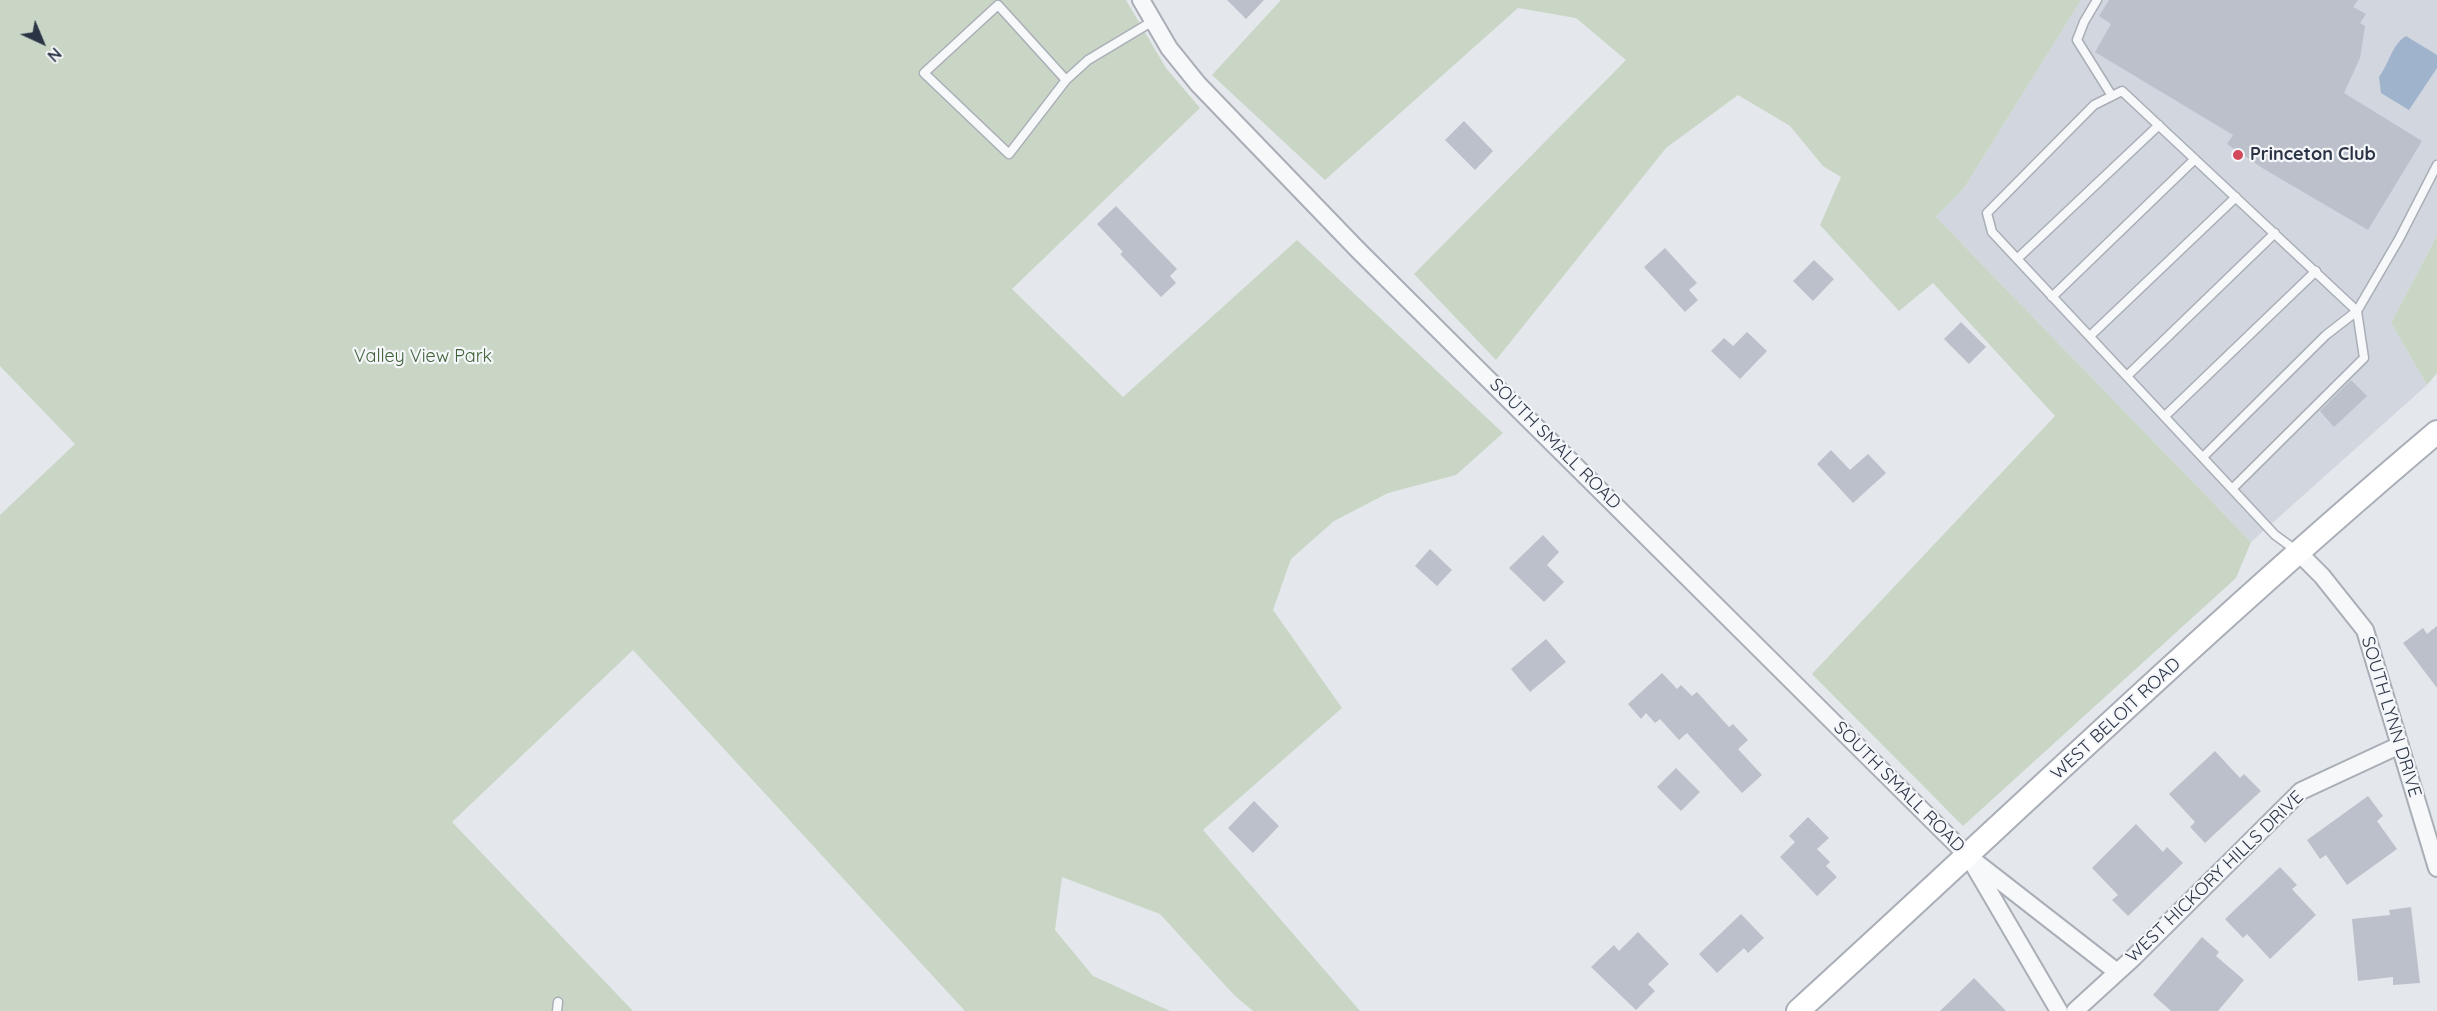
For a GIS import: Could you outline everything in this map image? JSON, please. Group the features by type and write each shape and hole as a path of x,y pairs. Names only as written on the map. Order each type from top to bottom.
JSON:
{"main road":[{"name":"WEST BELOIT ROAD","path":"1798,1011 2299,553 2437,432"}],"street":[{"name":"SOUTH SMALL ROAD","path":"1141,0 1169,48 1198,84 1350,241 1968,856"},
{"name":"SOUTH LYNN DRIVE","path":"2299,553 2322,576 2365,630 2437,868"},
{"name":"WEST HICKORY HILLS DRIVE","path":"2075,1011 2301,791 2400,745"},
{"path":"1968,856 2117,972"},
{"path":"1968,856 2059,1011"}],"lane":[{"path":"2097,0 2077,40 2112,96"},
{"path":"1066,80 998,5 924,73 1009,154 1066,80 1088,60 1153,21"},
{"path":"2233,488 2364,358 2358,311 2122,91 2094,105 1988,213 1992,232 2275,535 2299,553"},
{"path":"2017,259 2159,125"},
{"path":"2052,297 2195,159"},
{"path":"2203,457 2325,335 2358,311 2437,165"},
{"path":"2090,336 2236,197"},
{"path":"2127,376 2275,233"},
{"path":"2165,416 2316,272"}],"shaded area":[{"path":"2081,0 2437,0 2437,236 2391,323 2427,385 2251,542 1936,217 1964,188"}],"green space":[{"name":"Valley View Park","path":"0,0 1126,0 1166,68 1200,108 1012,289 1123,397 1297,240 1503,433 1456,475 1388,493 1334,521 1291,559 1273,610 1342,708 1203,830 1360,1011 1253,1011 1234,995 1160,914 1062,877 1055,930 1093,976 1170,1011 965,1011 633,650 452,822 633,1011 0,1011 0,515 75,444 0,366"},
{"path":"1281,0 2081,0 1964,188 1936,217 2251,542 2236,578 1963,826 1812,674 2055,416 1933,283 1899,311 1820,225 1841,177 1823,166 1790,126 1738,95 1666,148 1496,360 1414,274 1626,60 1576,18 1518,8 1325,180 1212,75"},
{"path":"2437,236 2437,373 2427,385 2391,323"}],"water":[{"path":"2406,36 2437,55 2437,68 2409,110 2381,93 2379,77 2397,44"}],"building":[{"path":"1227,0 1264,0 1246,19"},
{"path":"2109,0 2358,0 2353,7 2366,14 2360,23 2365,26 2360,58 2344,93 2422,141 2368,230 2264,169 2227,144 2233,135 2095,52 2111,24 2099,16"},
{"path":"1464,121 1493,151 1475,170 1445,140"},
{"path":"1116,206 1177,269 1170,276 1176,283 1161,297 1120,254 1123,252 1097,224"},
{"path":"1665,248 1697,283 1689,290 1698,300 1685,312 1644,267"},
{"path":"1814,260 1834,279 1813,301 1793,281"},
{"path":"1961,322 1986,347 1969,364 1944,339"},
{"path":"1747,332 1767,351 1740,379 1711,351 1724,338 1733,346"},
{"path":"2351,380 2367,396 2334,427 2320,411"},
{"path":"1831,450 1850,470 1868,454 1886,473 1853,503 1817,464"},
{"path":"1543,535 1559,552 1547,565 1564,582 1544,602 1509,568"},
{"path":"1430,549 1452,570 1437,586 1415,566"},
{"path":"2437,626 2437,688 2403,643 2423,628 2427,634"},
{"path":"1546,639 1566,662 1530,692 1511,669"},
{"path":"1662,673 1677,689 1681,685 1692,696 1697,692 1729,727 1733,724 1748,740 1738,749 1762,775 1742,793 1687,733 1679,740 1660,719 1655,723 1646,713 1641,719 1628,704"},
{"path":"2215,751 2240,778 2244,774 2261,791 2205,843 2190,827 2195,822 2169,794"},
{"path":"1676,768 1700,792 1681,811 1657,787"},
{"path":"2368,796 2383,816 2377,821 2397,849 2347,885 2326,855 2320,859 2307,840"},
{"path":"1254,801 1279,826 1253,853 1228,828"},
{"path":"1808,817 1829,838 1817,849 1830,862 1826,866 1837,877 1817,896 1780,857 1795,842 1789,836"},
{"path":"2136,824 2163,852 2167,847 2183,863 2128,916 2112,900 2118,895 2092,868"},
{"path":"2280,867 2297,885 2292,889 2316,915 2270,959 2247,934 2243,938 2225,919"},
{"path":"2411,907 2420,983 2393,985 2393,977 2358,981 2352,919 2390,915 2389,910"},
{"path":"1741,914 1764,938 1748,953 1744,948 1717,973 1699,954"},
{"path":"1638,932 1669,964 1648,984 1655,991 1636,1010 1591,967 1614,945 1619,951"},
{"path":"2202,937 2219,952 2216,956 2244,980 2218,1011 2171,1011 2153,995"},
{"path":"1974,978 2006,1011 1940,1011"}],"place":[{"name":"Princeton Club","path":"2238,155"}]}
